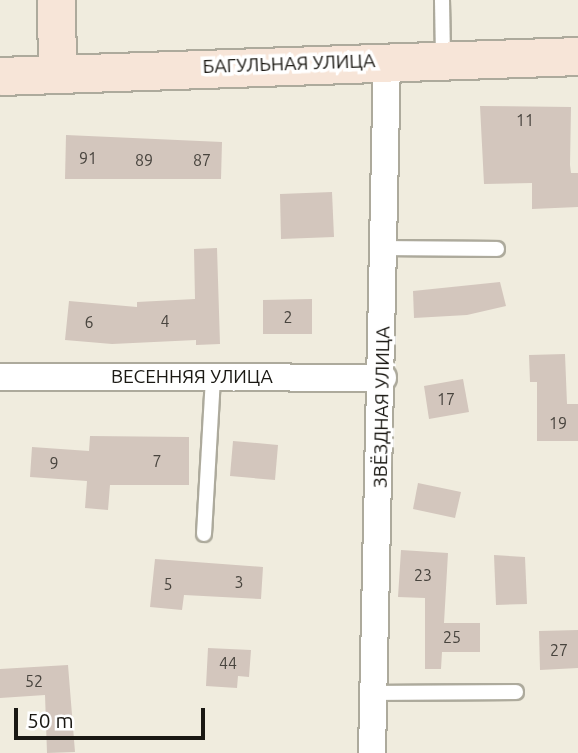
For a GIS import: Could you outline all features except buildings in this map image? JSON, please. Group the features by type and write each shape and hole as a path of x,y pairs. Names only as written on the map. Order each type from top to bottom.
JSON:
{"street":[{"path":"56,0 57,73"},
{"name":"БАГУЛЬНАЯ УЛИЦА","path":"0,76 387,60 578,56"},
{"name":"ЗВЁЗДНАЯ УЛИЦА","path":"372,753 383,378 387,60"},
{"name":"ВЕСЕННЯЯ УЛИЦА","path":"0,377 383,378"}],"lane":[{"path":"442,0 443,59"},
{"path":"385,248 497,248"},
{"path":"204,534 213,376"},
{"path":"374,693 516,692"}]}
